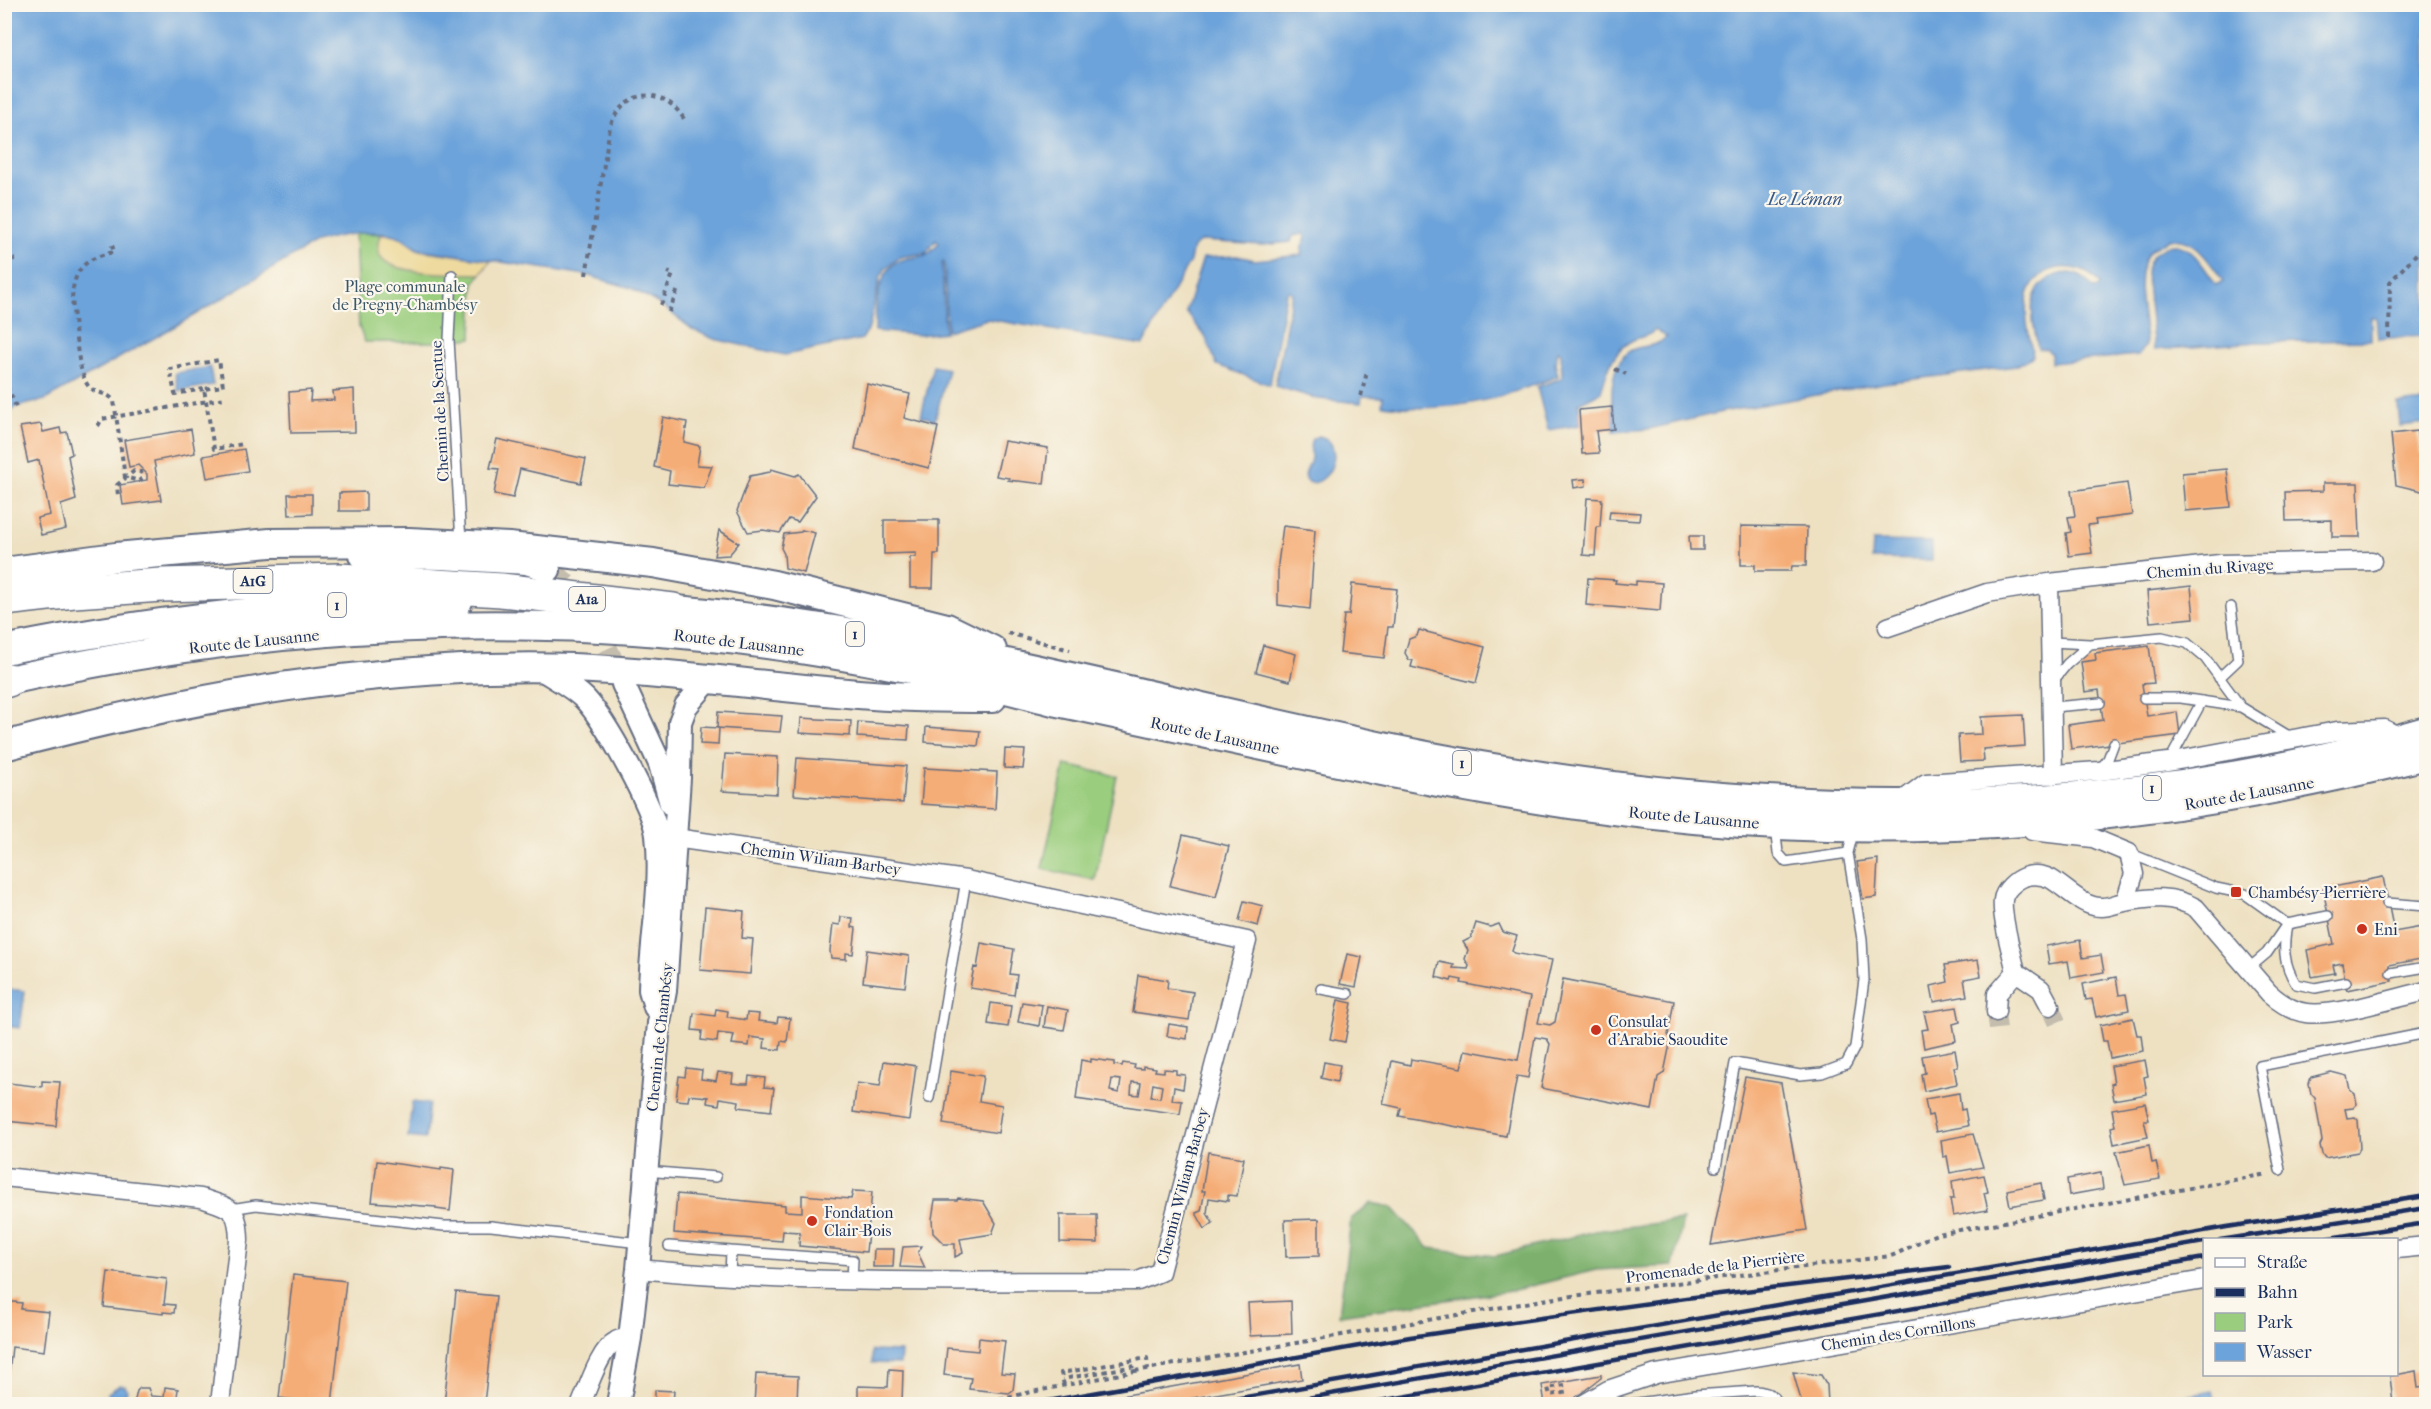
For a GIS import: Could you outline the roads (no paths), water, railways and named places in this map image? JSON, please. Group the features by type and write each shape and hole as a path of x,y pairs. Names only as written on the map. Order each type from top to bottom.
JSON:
{"highway":[{"name":"A1G","path":"4,599 118,587 296,580 384,581 501,590"},
{"name":"A1a","path":"501,590 673,610"}],"main road":[{"path":"4,572 185,550 270,543 461,545 557,551 774,585 947,628 1035,670"},
{"name":"Route de Lausanne","path":"5,673 159,623 339,605 414,602 537,602 673,610 849,633 1035,670 1307,731 1526,774 1692,796 1821,803 1897,804 2051,799 2151,788 2242,774 2415,734"},
{"name":"Route de Lausanne","path":"5,673 189,647 356,630 452,625 511,625 671,633 792,648 928,672 1486,791 1634,813 1699,820 1775,824 1852,840 1978,825 2104,816 2243,796 2340,777 2427,755"},
{"path":"4,746 136,714 281,686 425,670 540,668 632,671 872,695 1046,699"}],"street":[{"path":"185,550 275,557 374,556 462,559 526,563 549,570"},
{"name":"Chemin du Rivage","path":"1888,627 1987,593 2049,583 2220,564 2372,561"},
{"path":"2049,583 2053,775"},
{"path":"540,668 573,688 592,709 624,760 654,822 658,861 650,990 659,1023"},
{"name":"Chemin de Chambésy","path":"618,1404 630,1338 638,1269 659,1023 665,991 680,764 681,714 700,687 709,679"},
{"path":"623,684 660,764 676,831"},
{"name":"Route de Lausanne","path":"1897,804 1926,783 2099,771 2168,762 2337,731 2384,729 2415,734"},
{"path":"1978,825 2093,838 2129,853 2134,874 2125,902"},
{"name":"Chemin Wiliam-Barbey","path":"638,1269 730,1276 935,1283 1138,1281 1160,1272 1247,941 966,880 676,831"},
{"path":"2050,1006 2041,989 2016,972 2003,898 2019,879 2034,875 2049,878 2086,903 2101,908 2125,902 2165,897 2196,908 2280,1003 2304,1013 2328,1013 2427,991"},
{"path":"1996,1012 1997,994 2016,972"},
{"path":"4,1178 201,1198 231,1209 236,1215 239,1240 220,1404"},
{"path":"2398,1249 2427,1246"},
{"name":"Chemin des Cornillons","path":"1585,1397 1656,1374 2203,1280"},
{"path":"581,1404 597,1365 608,1347 615,1341 630,1338"}],"lane":[{"name":"Chemin de la Sentue","path":"452,275 449,340 461,545"},
{"path":"2219,678 2238,660 2231,607"},
{"path":"2051,642 2090,644 2162,637 2187,643 2205,658 2241,707 2294,740"},
{"path":"2052,682 2067,664 2090,644"},
{"path":"2144,698 2181,698 2241,707"},
{"path":"2168,762 2202,701"},
{"path":"2053,707 2100,703"},
{"path":"2099,771 2108,759 2114,743"},
{"path":"1716,1167 1735,1063 1800,1075 1822,1073 1846,1064 1855,1047 1864,980 1852,840 1786,862 1778,853 1775,824"},
{"path":"2129,853 2216,888 2245,894 2287,924"},
{"path":"929,1098 966,880"},
{"path":"2387,903 2427,906"},
{"path":"2248,969 2267,953 2287,924 2328,916"},
{"path":"2287,924 2283,947 2284,960 2296,984 2315,988 2346,982"},
{"path":"2391,973 2427,967"},
{"path":"1321,989 1348,994"},
{"path":"2280,1170 2260,1066 2427,1032"},
{"path":"646,1171 716,1177"},
{"path":"231,1209 256,1205 444,1226 491,1226 640,1243"},
{"path":"669,1246 853,1260 852,1280"},
{"path":"730,1276 731,1251"},
{"path":"1585,1397 1630,1404 1695,1395 1756,1391 1772,1395 1778,1404"}],"water":[{"name":"Le Léman","path":"5,5 2426,5 2426,335 2378,339 2376,317 2371,317 2371,340 2257,342 2154,350 2146,273 2149,262 2156,253 2175,245 2184,247 2199,260 2216,285 2223,281 2196,248 2179,239 2169,240 2152,249 2143,263 2141,294 2146,345 2138,355 2051,363 2051,353 2046,349 2038,349 2032,307 2037,292 2043,284 2060,274 2069,273 2086,280 2093,289 2098,288 2100,284 2092,276 2082,271 2060,268 2050,270 2040,276 2028,295 2026,310 2033,356 2016,366 1884,383 1722,412 1649,429 1614,432 1612,389 1616,369 1628,352 1656,344 1667,337 1655,330 1626,344 1615,355 1601,392 1579,403 1580,425 1548,430 1537,387 1562,378 1561,353 1558,351 1555,363 1558,376 1493,398 1451,406 1429,408 1382,405 1383,397 1362,396 1361,403 1318,399 1275,386 1292,293 1289,291 1286,293 1270,385 1217,365 1205,336 1186,312 1203,258 1237,256 1255,260 1301,255 1306,238 1304,234 1293,236 1291,242 1262,245 1202,241 1193,247 1190,261 1143,345 987,319 947,331 944,261 942,262 945,332 919,335 875,331 879,290 887,271 902,260 930,252 939,243 936,240 926,253 900,257 885,269 880,278 869,328 862,339 785,355 714,339 692,329 661,305 631,288 586,275 418,249 398,236 368,232 316,242 193,316 45,400 16,407 5,414"},
{"path":"933,366 948,369 935,420 921,416"},
{"path":"210,367 213,385 178,391 175,373"},
{"path":"2426,401 2426,423 2400,426 2398,404"},
{"path":"1318,436 1326,439 1332,445 1333,461 1325,476 1310,483 1305,480 1305,477 1311,458 1310,444 1312,439"},
{"path":"1873,541 1932,542 1932,560 1872,559"},
{"path":"6,989 25,991 20,1028 5,1026"},
{"path":"412,1102 429,1104 425,1139 408,1137"},
{"path":"872,1351 901,1352 900,1364 872,1363"},
{"path":"120,1385 125,1386 127,1390 122,1404 106,1404 108,1393"},
{"path":"2213,1391 2216,1404 2187,1404 2185,1396"}],"tunnel":[{"path":"549,570 562,580 584,606 623,683"},
{"path":"2050,1006 2058,1024"},
{"path":"1996,1012 1998,1029"}],"railway":[{"path":"1205,1404 2227,1227 2426,1196"},
{"path":"2233,1238 2426,1208"},
{"path":"2329,1238 2426,1223"},
{"path":"1273,1404 2203,1242"},
{"path":"1362,1404 2203,1258"},
{"path":"1031,1404 1410,1337 1686,1298 1949,1267"}],"place":[{"name":"Chambésy-Pierrière","path":"2236,892"},
{"name":"Eni","path":"2362,929"},
{"name":"Consulat d'Arabie Saoudite","path":"1596,1030"},
{"name":"Fondation Clair-Bois","path":"812,1221"}],"park label":[{"name":"Plage communale de Pregny-Chambésy","path":"405,295"}]}
